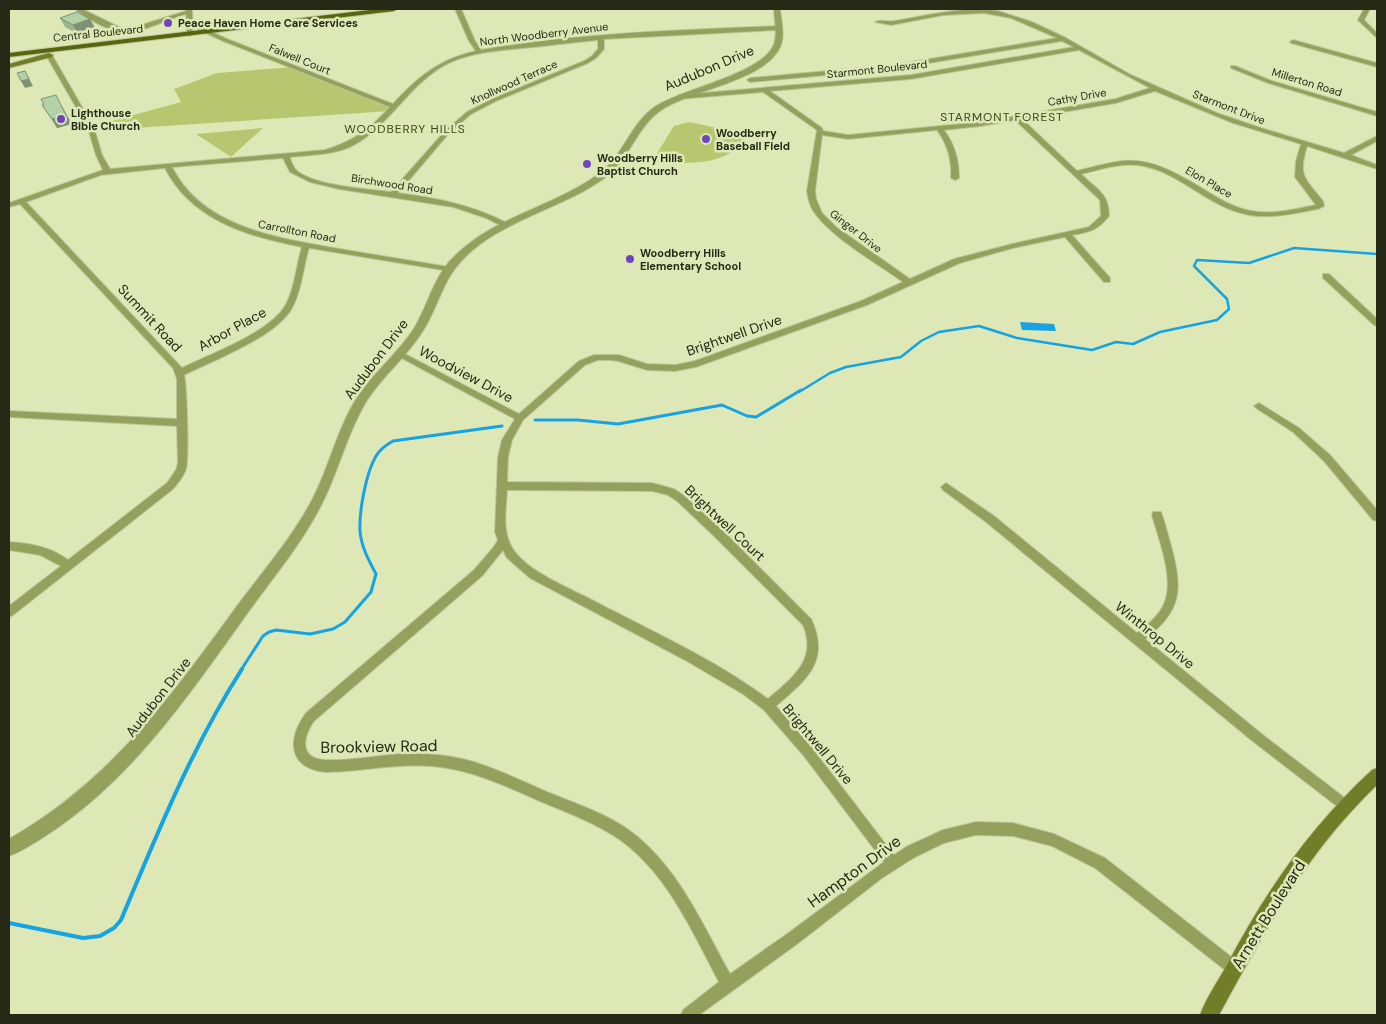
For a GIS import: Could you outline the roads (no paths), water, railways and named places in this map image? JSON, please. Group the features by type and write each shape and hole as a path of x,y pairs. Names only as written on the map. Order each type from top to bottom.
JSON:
{"main road":[{"path":"190,32 212,33 289,21 394,9"},
{"path":"190,32 199,28 264,21 289,21"},
{"path":"212,33 220,28 264,21"},
{"path":"190,32 225,40 226,34 245,28"},
{"name":"Central Boulevard","path":"9,55 190,32"},
{"name":"Central Boulevard","path":"9,49 190,32"},
{"path":"9,66 105,44"},
{"name":"Arnett Boulevard","path":"1209,1015 1234,968 1289,877 1346,806 1377,775"}],"street":[{"path":"78,9 118,29 126,30 138,28 189,10 190,32"},
{"path":"458,9 479,52"},
{"name":"Audubon Drive","path":"9,848 68,810 119,768 176,701 303,526 320,498 356,409 378,378 400,355 418,329 449,269 474,244 504,225 581,188 605,173 628,149 646,118 660,105 676,97 746,77 774,51 778,41 777,9"},
{"path":"1367,9 1361,20 1377,36"},
{"name":"Starmont Drive","path":"878,22 891,23 971,11 1005,14 1063,39 1130,76 1232,121 1305,142 1377,167"},
{"name":"Falwell Court","path":"199,28 394,107"},
{"name":"North Woodberry Avenue","path":"9,205 107,171 326,152 352,144 369,134 431,71 449,61 479,52 601,37 778,28"},
{"name":"Knollwood Terrace","path":"394,195 435,145 461,119 494,100 588,61 600,48 601,37"},
{"name":"Starmont Boulevard","path":"746,77 886,68 1063,39"},
{"path":"1294,42 1377,65"},
{"name":"Starmont Boulevard","path":"676,97 911,77 1080,48"},
{"path":"49,56 91,128 99,155 107,171"},
{"name":"Millerton Road","path":"1233,67 1270,82 1377,114"},
{"path":"746,77 817,126 821,133"},
{"name":"Cathy Drive","path":"821,133 848,137 1017,118 1116,101 1157,88"},
{"name":"Brightwell Drive","path":"892,862 814,759 768,706 747,690 689,656 534,575 510,555 500,532 501,486 505,449 513,428 520,418 582,363 589,359 620,358 647,367 666,368 696,364 864,303 958,261 1012,246 1067,235 1098,225 1105,216 1106,211 1105,205 1098,194 1017,118"},
{"path":"939,128 952,148 956,168 955,178"},
{"name":"Ginger Drive","path":"821,133 812,191 812,199 819,214 833,229 910,283"},
{"path":"1345,155 1377,138"},
{"name":"Elon Place","path":"1076,173 1122,163 1146,164 1173,174 1231,208 1251,213 1268,214 1320,206 1320,202 1299,177 1299,161 1305,142"},
{"name":"Birchwood Road","path":"286,156 291,170 303,177 335,186 461,207 486,215 504,225"},
{"name":"Carrollton Road","path":"167,165 176,182 220,219 245,231 260,236 306,245 449,269"},
{"name":"Summit Road","path":"9,612 124,524 176,480 184,463 180,372 21,201"},
{"path":"1067,235 1107,280"},
{"name":"Arbor Place","path":"180,372 255,334 284,314 293,294 306,245"},
{"path":"1326,276 1377,323"},
{"name":"Woodview Drive","path":"400,355 520,418"},
{"path":"1260,406 1296,430 1322,452 1377,517"},
{"path":"9,414 183,423"},
{"name":"Brightwell Court","path":"501,486 652,487 671,492 680,498 716,531 800,615 812,631 815,641 811,661 799,677 768,706"},
{"name":"Winthrop Drive","path":"946,487 990,519 1346,806"},
{"path":"1137,639 1164,616 1173,596 1172,574 1157,515"},
{"name":"Brookview Road","path":"503,541 498,551 478,573 310,717 299,735 298,745 301,754 314,764 323,766 388,760 444,761 482,771 512,782 610,826 626,836 659,867 728,984"},
{"path":"9,546 36,548 47,552 69,566"},
{"name":"Hampton Drive","path":"688,1015 784,945 892,862 916,847 940,836 961,830 1002,828 1025,831 1077,849 1100,863 1234,968"}],"water":[{"path":"1020,322 1054,324 1056,331 1022,330"}],"waterway":[{"path":"799,392 830,373 846,367 901,357 921,341 939,332 979,326 1017,338 1092,350 1116,342 1133,344 1160,332 1217,320 1229,309 1227,299 1194,266 1197,260 1249,263 1294,248 1377,254"},
{"path":"535,420 578,420 618,424 722,405 747,416 756,417 801,390"},
{"path":"241,670 263,636 269,632 276,630 310,634 333,629 345,622 371,592 376,574 362,542 360,531 361,513 369,472 372,463 381,449 393,441 502,426"},
{"path":"9,923 83,938 100,936 114,928 121,920 191,760 242,669"}],"place":[{"name":"Peace Haven Home Care Services","path":"168,23"},
{"name":"Lighthouse Bible Church","path":"61,119"},
{"name":"Woodberry Baseball Field","path":"706,139"},
{"name":"Woodberry Hills Baptist Church","path":"587,164"},
{"name":"Woodberry Hills Elementary School","path":"630,259"}],"district":[{"name":"STARMONT FOREST","path":"1002,117"},
{"name":"WOODBERRY HILLS","path":"405,129"}]}
